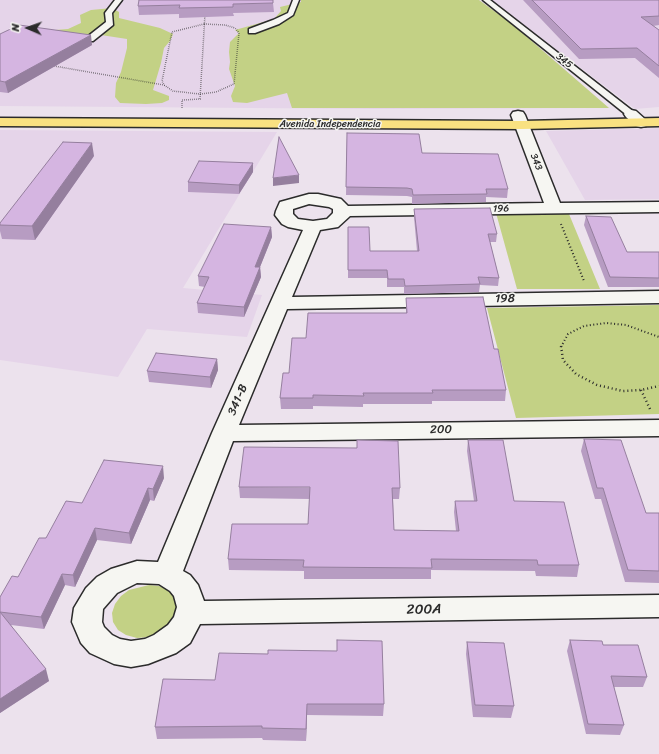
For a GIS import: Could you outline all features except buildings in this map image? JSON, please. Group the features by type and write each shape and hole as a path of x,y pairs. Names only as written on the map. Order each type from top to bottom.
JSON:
{"main road":[{"name":"Avenida Independencia","path":"636,118 659,112"},
{"name":"Avenida Independencia","path":"0,113 181,114 520,120"},
{"name":"Avenida Independencia","path":"0,122 520,120 636,118 659,122"}],"street":[{"name":"343","path":"520,120 554,208"},
{"path":"318,199 334,203 340,206 342,211 342,215 332,223 313,226 294,223 284,216 286,206 300,200 318,199"},
{"name":"196","path":"342,211 659,207"},
{"name":"341-B","path":"167,575 224,433 313,226"},
{"name":"198","path":"280,302 659,298"},
{"name":"200","path":"224,433 659,428"},
{"path":"137,572 153,572 167,575 180,583 188,593 191,607 188,620 179,634 165,644 148,651 131,654 114,651 101,644 92,634 87,622 89,608 96,596 107,585 121,577 137,572"},
{"name":"200A","path":"189,614 659,606"}],"lane":[{"path":"90,39 110,23 108,12 119,0"},
{"path":"252,30 276,22 291,14 296,0"},
{"name":"345","path":"486,0 636,118"}],"path":[{"path":"181,114 182,100 200,100 205,14"},
{"path":"54,66 164,84 173,91 200,94 216,92 234,84 239,33 235,28 204,24 172,32 162,81 164,84"},
{"path":"554,208 590,298"},
{"path":"659,337 626,325 606,323 584,326 568,334 561,346 563,360 576,374 598,385 623,391 641,390 659,386"}],"shaded area":[{"path":"0,0 479,0 512,24 609,108 378,109 0,106"},
{"path":"491,0 659,0 659,107 635,109"},
{"path":"659,128 659,199 585,200 546,131"},
{"path":"0,130 277,132 183,288 262,295 247,337 147,329 118,377 0,360"}],"green space":[{"path":"301,0 479,0 512,24 609,108 292,108 287,93 247,103 233,102 231,96 235,86 229,69 229,52 230,42 239,33 235,30 274,19 281,11 280,7 301,2"},
{"path":"112,8 119,12 119,18 160,28 173,34 170,41 164,48 153,90 169,96 169,100 162,103 146,104 120,103 115,97 116,83 121,72 127,48 127,39 101,35 42,31 68,29 81,23 80,15 91,10"},
{"path":"496,213 569,214 600,289 517,289"},
{"path":"659,305 659,414 516,418 487,308"},
{"path":"149,585 159,586 175,595 178,602 175,619 160,633 149,637 137,638 126,635 118,630 113,622 112,613 115,604 121,596 129,590"}]}
